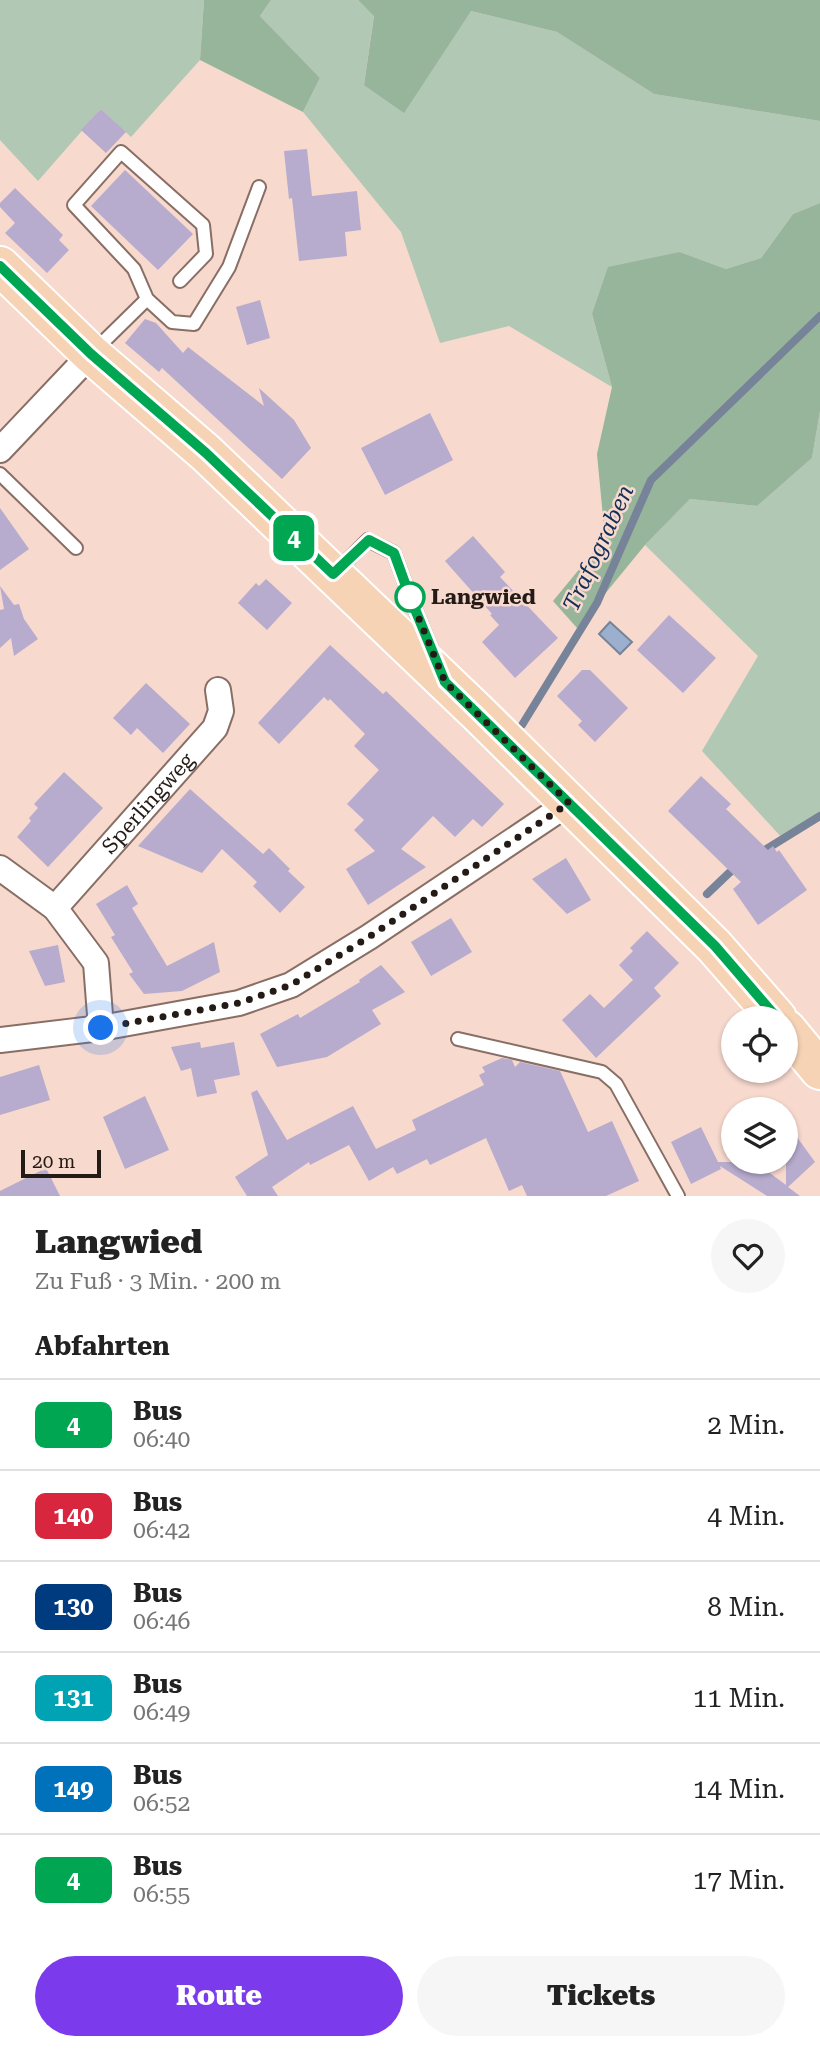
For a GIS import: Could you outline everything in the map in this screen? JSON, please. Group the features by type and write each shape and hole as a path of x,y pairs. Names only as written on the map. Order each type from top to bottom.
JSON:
{"main road":[{"path":"0,266 91,354 206,453 445,682 715,946 766,1006"},
{"path":"798,1043 820,1070"}],"street":[{"path":"0,450 91,354"},
{"name":"Sperlingweg","path":"55,908 215,728 221,711 218,690"},
{"path":"0,1040 101,1028 239,1003 291,985 369,937 569,803"},
{"path":"0,868 55,908 96,963 101,1028"}],"lane":[{"path":"180,281 206,254 203,225 121,152 74,205 134,268 147,299 172,322 194,324 229,267 259,187"},
{"path":"91,354 147,299"},
{"path":"0,474 76,548"},
{"path":"333,574 369,540 394,553 445,682"},
{"path":"458,1039 602,1072 616,1084 678,1196"}],"green space":[{"path":"0,0 204,0 200,60 131,137 101,109 38,181 0,140"},
{"path":"204,0 271,0 260,16 320,78 303,112 200,60"},
{"path":"271,0 358,0 374,15 364,85 471,11 557,32 654,94 820,121 820,203 793,214 761,258 726,269 680,252 592,314 612,387 509,326 440,343 401,232 303,112 320,78 260,16"},
{"path":"358,0 820,0 820,121 654,94 557,32 471,11 404,113 364,85 374,16"},
{"path":"820,203 820,411 812,458 757,506 690,499 645,545 577,628 553,601 605,538 597,454 612,387 592,314 608,267 680,252 726,269 761,258 793,214"},
{"path":"820,411 820,816 816,823 784,840 702,751 758,656 645,545 690,499 757,506 812,458"}],"water":[{"path":"610,622 632,642 620,654 599,634"}],"building":[{"path":"101,109 126,132 106,153 81,130"},
{"path":"307,149 312,196 357,191 361,230 345,232 347,256 299,261 284,151"},
{"path":"125,170 193,234 158,270 91,206"},
{"path":"15,188 63,235 59,240 69,250 47,273 5,233 15,223 0,207 0,203"},
{"path":"260,300 270,338 247,345 236,307"},
{"path":"145,319 156,323 183,353 188,347 264,406 259,388 294,420 311,448 282,479 162,368 159,372 125,343"},
{"path":"430,413 453,460 385,495 361,448"},
{"path":"0,508 29,549 0,570"},
{"path":"473,536 505,572 500,577 558,638 515,678 482,642 499,625 445,561"},
{"path":"266,579 292,603 267,630 238,603 256,583 259,586"},
{"path":"0,586 14,605 19,604 24,619 38,639 14,656 11,638 0,648 0,610 4,609"},
{"path":"669,615 716,658 683,693 637,650"},
{"path":"330,645 383,694 386,691 504,804 482,827 473,819 455,837 433,816 401,849 426,867 368,905 346,869 375,851 354,830 364,820 347,804 379,770 354,746 365,734 330,699 328,701 324,697 279,744 258,723"},
{"path":"582,670 590,670 628,708 595,742 578,725 582,721 557,696"},
{"path":"146,683 190,724 163,753 137,728 131,735 113,718"},
{"path":"64,772 103,808 48,867 17,837 38,808 34,804"},
{"path":"701,776 731,804 726,809 768,850 773,846 777,852 779,850 807,890 758,925 733,889 741,882 668,811"},
{"path":"190,789 263,854 269,848 305,887 280,913 253,886 257,882 222,849 202,873 138,846"},
{"path":"566,858 591,900 567,914 532,879"},
{"path":"127,885 138,904 132,908 167,966 214,942 220,972 182,991 144,994 129,974 133,972 111,937 115,935 96,904"},
{"path":"451,918 472,952 431,976 411,942"},
{"path":"647,931 679,963 654,988 661,996 596,1058 562,1020 590,994 604,1008 633,980 619,965 633,951 630,948"},
{"path":"58,945 65,982 45,986 29,951"},
{"path":"381,965 405,992 372,1010 381,1024 327,1057 277,1067 260,1034 298,1014 300,1018 360,982 359,980"},
{"path":"200,1042 201,1048 234,1042 240,1075 214,1080 217,1093 197,1097 191,1068 181,1071 171,1047"},
{"path":"502,1058 512,1060 515,1067 520,1062 560,1071 588,1132 612,1121 639,1181 606,1196 527,1196 522,1185 509,1191 486,1138 430,1165 427,1159 397,1174 393,1167 369,1181 349,1145 310,1165 309,1162 272,1187 278,1196 247,1196 235,1177 268,1155 251,1093 257,1090 287,1140 353,1106 376,1149 416,1130 412,1120 484,1085 479,1075 485,1072 482,1067"},
{"path":"39,1065 50,1100 0,1115 0,1077"},
{"path":"145,1096 169,1150 125,1169 103,1117"},
{"path":"701,1127 718,1162 721,1162 721,1169 691,1184 671,1142"},
{"path":"798,1139 815,1162 788,1187 800,1196 767,1196 733,1174 771,1174 786,1185 786,1174 798,1174"},
{"path":"46,1168 60,1196 0,1196 0,1191"}],"waterway":[{"name":"Trafograben","path":"522,725 597,603 651,480 820,316"},
{"path":"760,853 820,816"},
{"path":"707,894 737,867"}],"bus line":[{"name":"4","path":"0,266 91,354 206,453 333,574 369,540 394,553 445,682 715,946 767,1006"}],"place":[{"name":"Langwied","path":"410,597"}],"route":[{"path":"101,1028 239,1003 291,985 369,937 569,803 445,682 410,597"}]}
